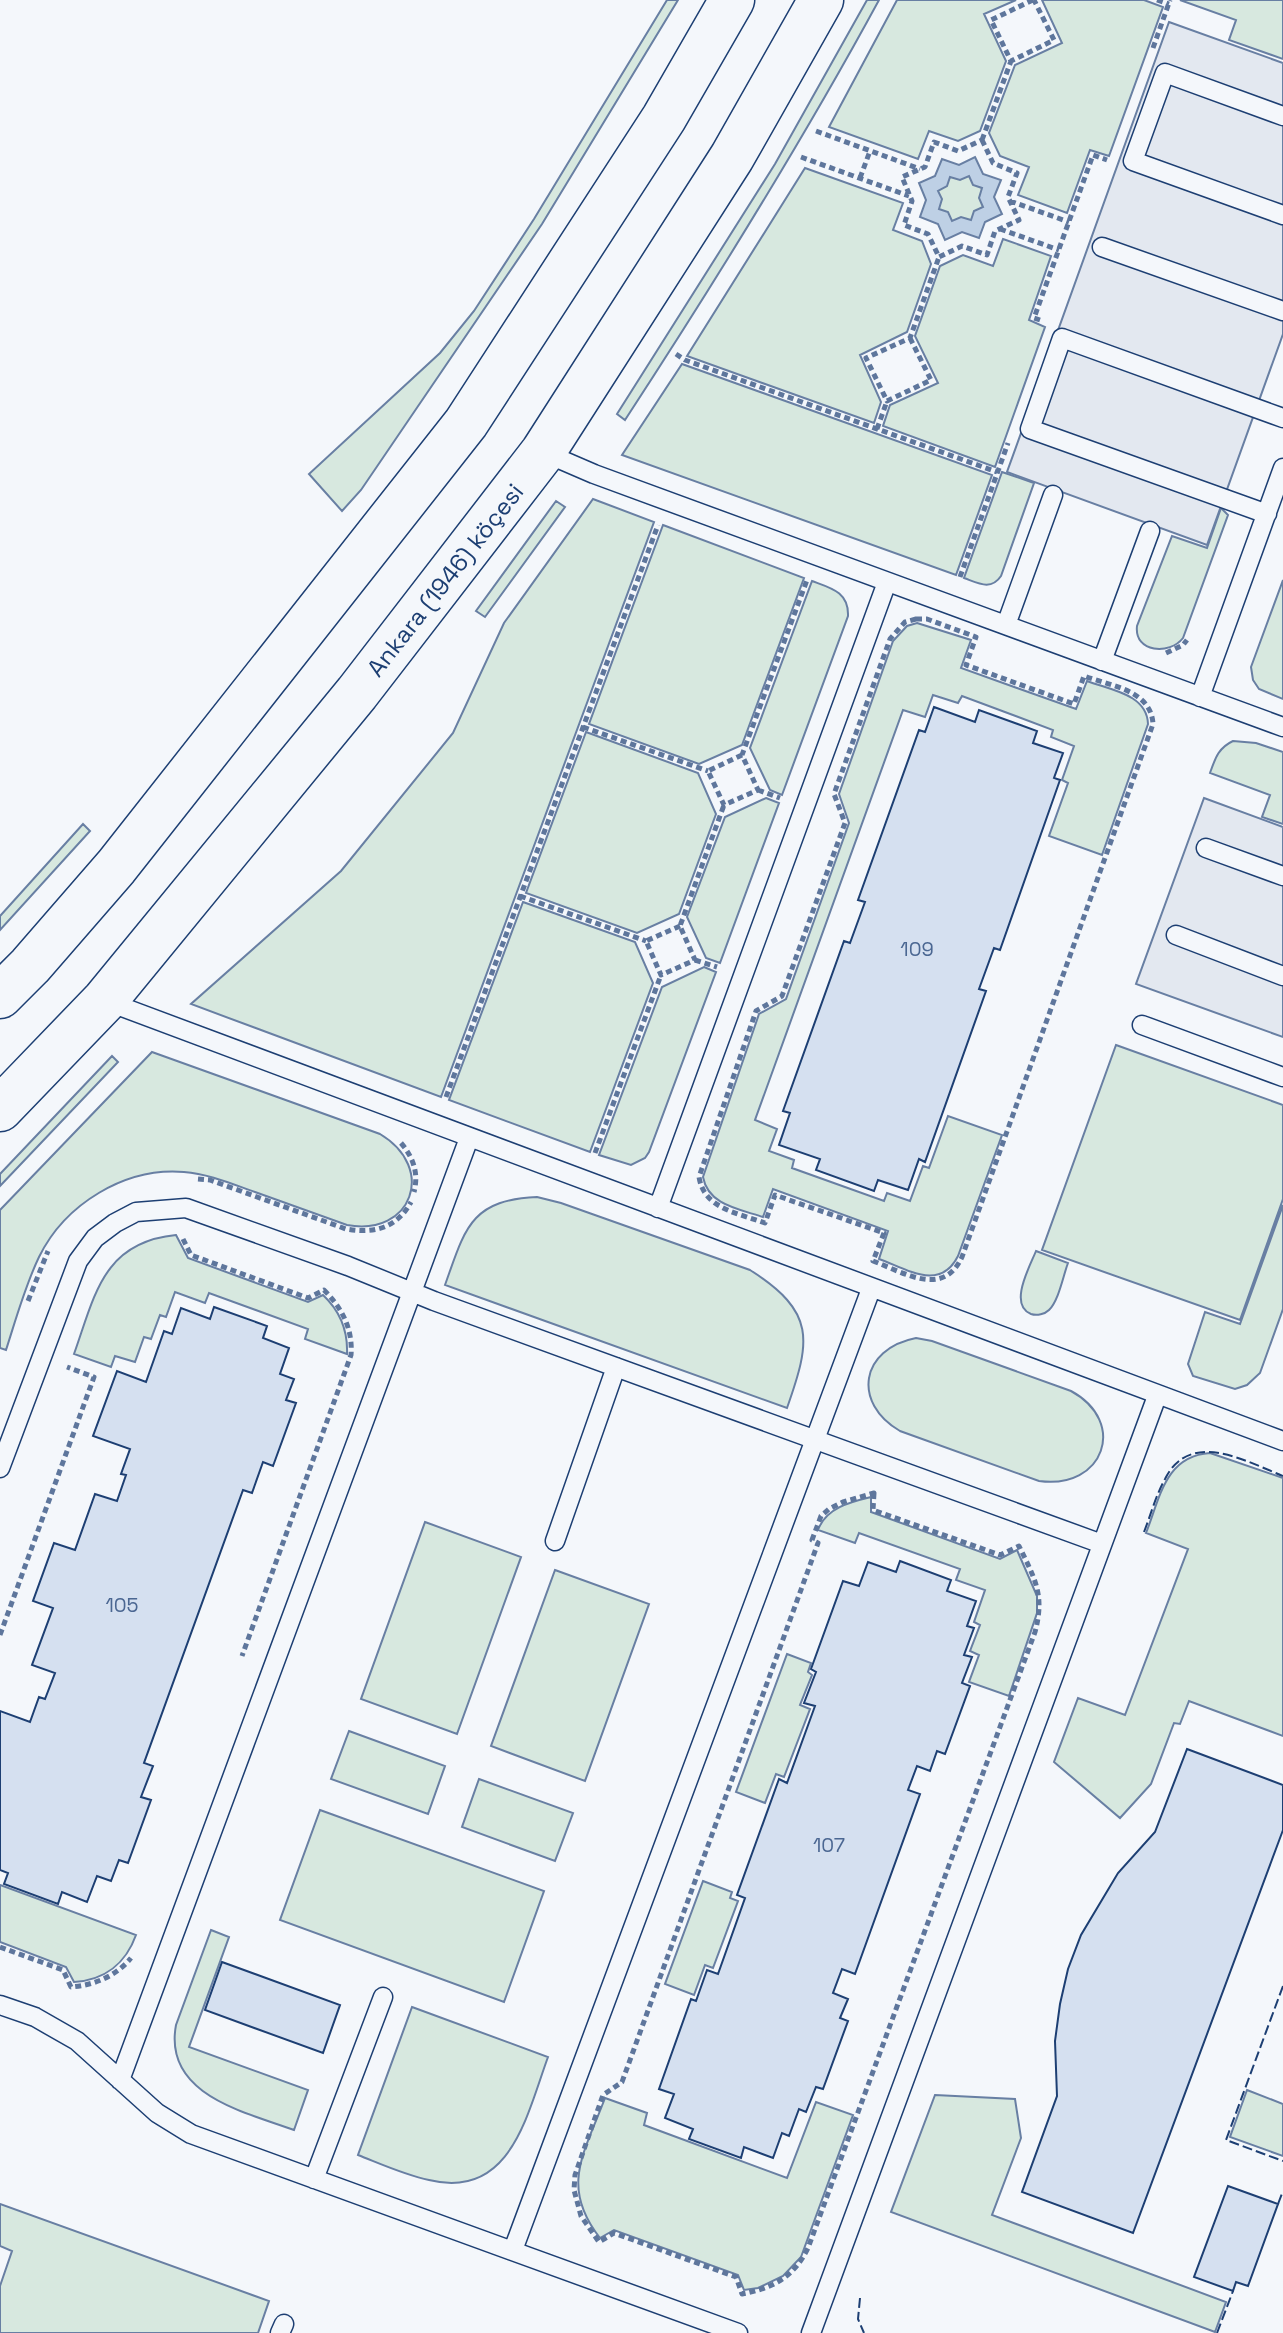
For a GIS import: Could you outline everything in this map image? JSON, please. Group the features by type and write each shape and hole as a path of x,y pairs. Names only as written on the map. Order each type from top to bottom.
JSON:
{"main road":[{"path":"0,996 116,867 466,423 664,118 732,0"},
{"name":"Ankara (1946) köçesi","path":"0,1109 105,1000 357,693 543,452 732,157 821,0"}],"lane":[{"path":"1283,116 1165,73 1133,161 1283,215"},
{"path":"1102,247 1283,311"},
{"path":"1267,514 1030,429 1062,338 1283,418"},
{"path":"543,452 594,474 1283,727"},
{"path":"1200,697 1283,468"},
{"path":"1006,625 1053,495"},
{"path":"1102,661 1150,531"},
{"path":"658,1208 887,582"},
{"path":"1206,848 1283,876"},
{"path":"1176,935 1283,976"},
{"path":"105,1000 1283,1441"},
{"path":"1142,1025 1283,1077"},
{"path":"120,2080 469,1138"},
{"path":"0,1468 78,1261 95,1238 136,1212 186,1208 1102,1544"},
{"path":"513,2250 871,1289"},
{"path":"555,1541 616,1367"},
{"path":"811,2333 1157,1396"},
{"path":"314,2179 383,1997"},
{"path":"0,2005 35,2017 77,2041 157,2113 191,2134 738,2333"}],"path":[{"path":"939,257 928,234 904,225 912,201 902,177 925,167 934,142 958,151 982,140 1011,61 1054,40 1034,0 991,20 1011,61"},
{"path":"1148,61 1170,2 1157,0"},
{"path":"816,131 920,169"},
{"path":"887,401 866,358 910,338 939,257 962,246 987,255 995,231 1019,220 1008,197 1017,173 993,163 982,140"},
{"path":"860,178 870,151"},
{"path":"1051,324 1034,318 1093,155 1112,162"},
{"path":"801,157 910,197"},
{"path":"1010,201 1069,222"},
{"path":"1000,229 1059,250"},
{"path":"877,429 887,401 931,380 910,338"},
{"path":"676,354 685,360 997,472"},
{"path":"958,581 1008,443"},
{"path":"444,1102 660,520"},
{"path":"583,727 708,771 742,755 809,576"},
{"path":"927,619 976,637 966,665 1074,704 1084,676 1135,695 1145,701 1152,712 1150,735 962,1257 949,1277 937,1281 924,1280 873,1261 884,1233 775,1195 765,1223 716,1205 707,1198 700,1189 700,1166 756,1011 782,996 845,823 834,794 890,639 896,630 905,622 927,619"},
{"path":"1160,653 1177,650 1187,640"},
{"path":"742,755 758,790 784,800"},
{"path":"695,960 680,926 724,805 708,771"},
{"path":"724,805 758,790"},
{"path":"520,896 646,941 680,926"},
{"path":"593,1157 661,975 646,941"},
{"path":"661,975 695,960 722,969"},
{"path":"196,1178 210,1180 346,1229 364,1232 382,1229 398,1220 410,1206 416,1188 416,1170 409,1152 398,1139"},
{"path":"179,1231 191,1255 308,1298 324,1290 344,1314 352,1345 351,1355 237,1669"},
{"path":"27,1304 50,1248"},
{"path":"0,1635 94,1377 64,1366 69,1353"},
{"path":"874,1493 873,1510 1000,1555 1019,1546 1038,1587 1040,1613 808,2248 794,2271 785,2279 742,2294 736,2277 614,2233 599,2242 581,2216 574,2190 575,2175 603,2095 622,2082 818,1543 812,1540 821,1516 843,1502 874,1493"},
{"path":"0,1947 63,1970 71,1987 102,1980 119,1970 134,1954"}],"shaded area":[{"path":"667,0 678,0 542,224 361,490 342,511 309,474 440,353 474,311 534,219"},
{"path":"867,0 879,0 756,212 625,420 617,414 775,164"},
{"path":"897,0 1016,0 984,14 1006,61 980,131 958,141 929,131 918,159 829,127"},
{"path":"1042,0 1144,0 1163,7 1109,156 1090,150 1067,213 1018,195 1029,167 1000,156 989,133 1015,65 1062,43"},
{"path":"1180,0 1283,0 1283,59 1229,40 1236,20"},
{"path":"1169,22 1283,63 1283,334 1207,545 1007,472"},
{"path":"805,168 903,203 893,230 922,241 931,264 907,332 860,355 881,402 874,423 687,356"},
{"path":"950,176 969,176 982,188 983,207 971,221 952,222 938,209 937,190 946,186"},
{"path":"1003,239 1051,256 1029,320 1045,327 995,467 883,426 890,405 938,383 915,336 940,266 963,255 993,266"},
{"path":"682,364 992,475 956,575 622,455"},
{"path":"1002,472 1034,483 1001,576 989,585 964,578"},
{"path":"593,499 654,522 441,1097 191,1004 341,871 453,733 504,623"},
{"path":"556,501 565,507 485,617 476,611"},
{"path":"1221,508 1228,515 1183,638 1162,649 1147,646 1141,642 1137,626 1172,536 1207,548"},
{"path":"663,525 804,578 742,745 699,764 589,724"},
{"path":"1283,580 1283,699 1259,689 1253,680 1251,667"},
{"path":"812,581 842,596 848,616 782,795 770,790 750,748"},
{"path":"917,623 971,640 961,668 1076,709 1087,681 1134,700 1146,714 1148,724 1102,855 1049,836 1068,783 1062,780 1074,746 1051,737 1053,730 962,696 958,703 933,695 925,717 903,710 755,1120 777,1129 769,1151 794,1160 792,1168 884,1201 887,1193 910,1201 923,1166 929,1168 948,1116 1002,1135 958,1256 951,1267 932,1275 912,1272 879,1259 888,1231 773,1189 763,1217 718,1200 711,1194 703,1177 759,1014 786,999 849,823 839,794 893,641 907,626"},
{"path":"586,732 698,773 716,814 679,914 637,933 526,893"},
{"path":"1233,741 1256,743 1283,752 1283,824 1262,817 1270,795 1210,773 1220,751"},
{"path":"766,798 779,803 720,963 706,958 687,917 725,817"},
{"path":"1204,798 1283,827 1283,1037 1136,984"},
{"path":"83,824 90,831 0,930 0,916"},
{"path":"523,902 635,942 653,983 590,1152 449,1100"},
{"path":"704,967 716,972 649,1152 645,1158 631,1165 599,1155 662,987"},
{"path":"1116,1045 1283,1105 1283,1199 1240,1320 1042,1250"},
{"path":"152,1052 380,1134 398,1148 408,1164 412,1181 409,1197 401,1210 388,1221 369,1226 347,1225 193,1173 162,1172 119,1183 81,1205 50,1238 29,1279 6,1350 0,1348 0,1210"},
{"path":"112,1056 118,1062 0,1186 0,1174"},
{"path":"537,1197 750,1270 772,1285 797,1314 802,1329 801,1364 787,1408 445,1285 458,1248 473,1221 497,1204"},
{"path":"1283,1205 1283,1309 1260,1373 1247,1385 1235,1389 1193,1376 1188,1364 1205,1312 1240,1324"},
{"path":"176,1235 188,1258 308,1302 323,1295 342,1322 347,1354 305,1339 308,1329 209,1293 205,1303 175,1292 166,1317 160,1315 151,1339 144,1337 135,1362 115,1356 111,1367 74,1354 96,1292 117,1260 132,1248"},
{"path":"1036,1251 1068,1263 1052,1306 1045,1313 1036,1315 1024,1309 1021,1294"},
{"path":"916,1338 1071,1391 1089,1404 1099,1419 1103,1435 1101,1451 1093,1465 1079,1475 1061,1481 1039,1481 900,1431 874,1406 869,1392 869,1378 883,1353 897,1344"},
{"path":"1210,1453 1283,1478 1283,1736 1189,1701 1180,1724 1174,1723 1151,1784 1120,1818 1054,1762 1078,1698 1125,1715 1188,1549 1146,1533 1166,1481 1174,1470 1195,1456"},
{"path":"871,1497 871,1512 1000,1559 1017,1550 1037,1596 1037,1613 1009,1696 969,1682 979,1655 970,1651 980,1625 974,1622 985,1590 956,1580 960,1569 859,1533 855,1543 818,1530 833,1511"},
{"path":"425,1522 521,1557 457,1734 361,1699"},
{"path":"555,1570 649,1604 585,1781 491,1746"},
{"path":"787,1654 811,1663 808,1672 812,1675 800,1705 810,1709 784,1777 776,1774 765,1803 736,1792"},
{"path":"349,1731 445,1766 428,1814 331,1779"},
{"path":"479,1779 573,1813 555,1861 462,1827"},
{"path":"320,1810 544,1891 504,2002 280,1920"},
{"path":"703,1881 732,1892 730,1898 738,1901 713,1968 705,1965 694,1995 665,1984"},
{"path":"0,1885 136,1935 132,1945 120,1962 105,1974 74,1982 66,1967 0,1942"},
{"path":"211,1930 229,1937 189,2047 308,2090 294,2130 212,2097 195,2084 182,2068 175,2049 176,2025"},
{"path":"412,2007 548,2057 523,2126 511,2147 497,2165 479,2177 457,2183 429,2180 358,2155"},
{"path":"1247,2090 1283,2104 1283,2156 1230,2137"},
{"path":"935,2095 1015,2099 1021,2138 992,2215 1226,2302 1215,2332 891,2212"},
{"path":"605,2098 647,2113 644,2125 787,2178 816,2102 853,2115 801,2257 783,2276 758,2288 744,2290 738,2275 614,2230 600,2238 588,2219 578,2185 584,2152"},
{"path":"0,2204 269,2301 258,2333 0,2333 0,2286 12,2251 0,2246"}],"water":[{"path":"975,157 983,174 1001,180 994,197 1002,214 985,222 979,238 962,232 945,240 938,224 920,217 926,200 919,183 935,176 942,159 959,165","holes":["969,176 973,185 982,188 979,198 983,207 974,211 971,220 961,217 952,221 948,212 939,209 942,199 938,191 947,186 950,177 960,180"]}],"building":[{"path":"934,707 975,722 979,710 1037,731 1033,743 1063,753 1054,778 1060,780 1000,950 994,948 979,989 986,991 925,1162 919,1159 908,1190 878,1180 874,1191 816,1170 820,1159 779,1145 790,1113 783,1111 844,941 850,943 865,902 858,900 919,730 925,732"},
{"path":"214,1307 267,1326 263,1338 289,1348 280,1374 294,1379 286,1400 296,1403 273,1466 263,1462 252,1493 243,1490 144,1763 153,1766 141,1797 151,1800 128,1863 119,1860 111,1881 97,1876 87,1902 62,1892 58,1904 4,1884 8,1873 0,1870 0,1711 30,1722 39,1697 45,1699 55,1673 32,1665 53,1608 33,1601 54,1543 75,1550 95,1494 117,1501 126,1475 121,1474 130,1449 93,1436 117,1371 146,1382 164,1331 172,1334 181,1308 210,1319"},
{"path":"900,1561 951,1580 947,1591 976,1601 967,1626 974,1628 964,1655 972,1657 962,1683 970,1686 945,1754 937,1751 930,1771 917,1766 908,1790 920,1794 855,1974 842,1969 833,1993 848,1999 840,2018 848,2021 823,2089 816,2087 806,2112 799,2109 789,2136 782,2133 773,2158 744,2147 741,2158 689,2139 693,2129 665,2118 674,2094 659,2089 691,1999 696,2001 707,1970 718,1974 745,1898 737,1895 779,1779 787,1783 815,1706 804,1703 816,1672 811,1669 843,1581 859,1586 868,1562 896,1572"},
{"path":"1187,1749 1283,1785 1283,1830 1133,2233 1022,2192 1057,2096 1055,2041 1068,1969 1081,1935 1118,1873 1155,1832"},
{"path":"222,1962 340,2005 323,2053 205,2010"},
{"path":"1228,2186 1278,2204 1248,2286 1236,2282 1233,2291 1194,2277"}],"fence":[{"path":"1144,1532 1165,1479 1176,1464 1189,1455 1219,1453 1283,1476"},
{"path":"1283,1986 1226,2140 1283,2161"},
{"path":"1278,2204 1283,2191"},
{"path":"1217,2333 1233,2291"},
{"path":"860,2298 858,2319 864,2333"}]}
